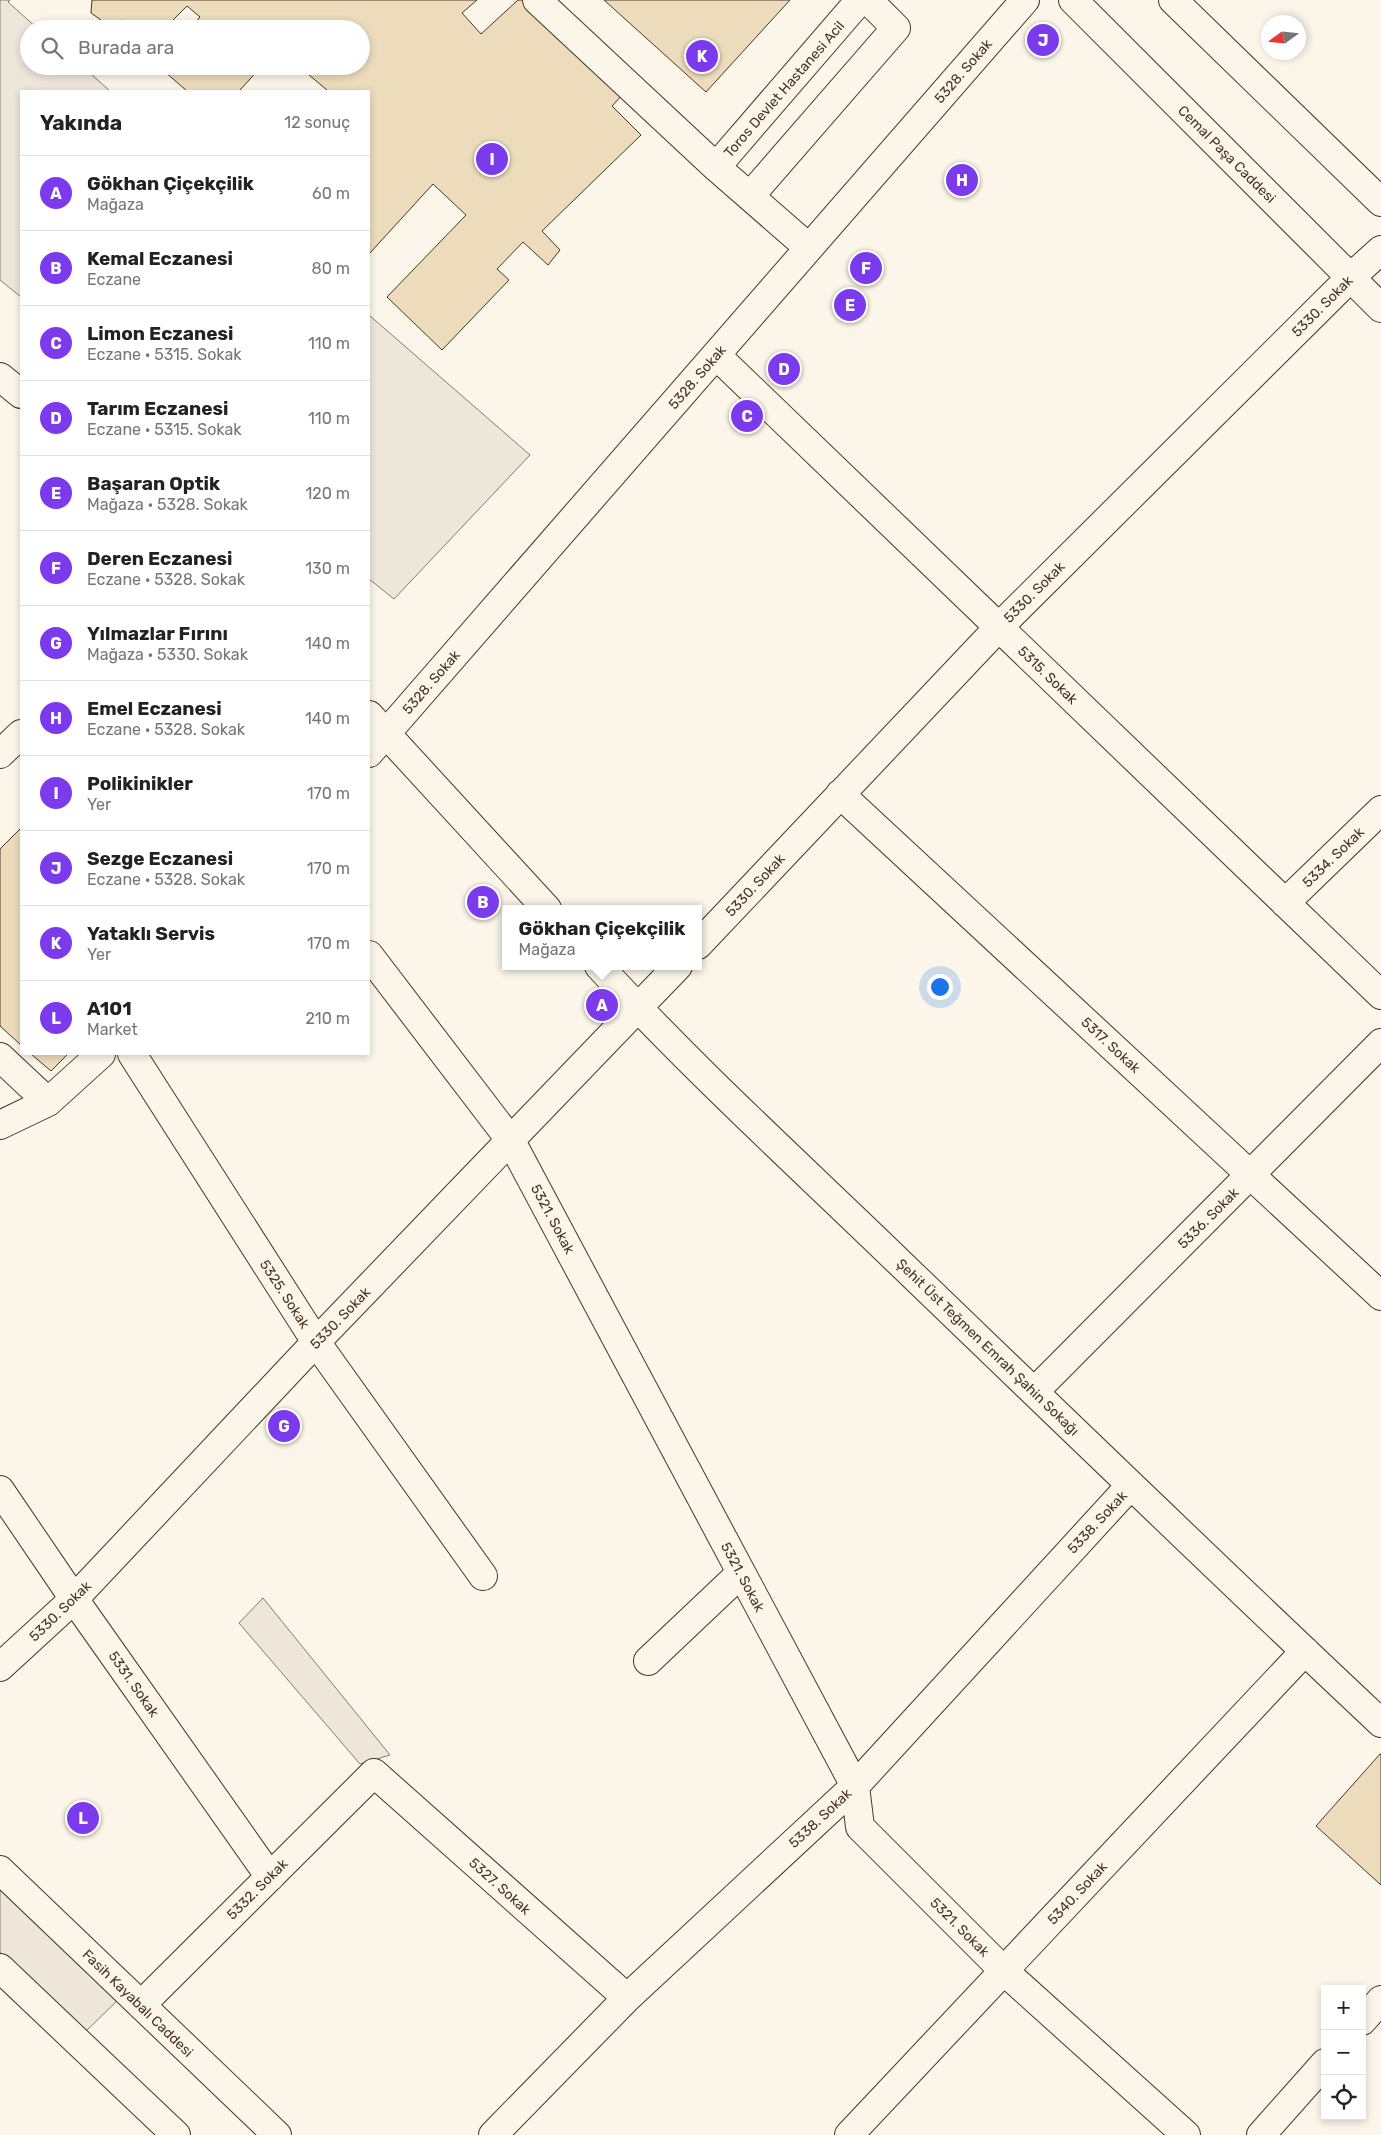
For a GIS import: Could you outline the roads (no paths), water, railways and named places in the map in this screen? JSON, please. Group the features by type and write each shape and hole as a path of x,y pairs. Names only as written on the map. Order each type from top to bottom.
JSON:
{"street":[{"path":"537,0 716,167"},
{"name":"Toros Devlet Hastanesi Acil","path":"809,248 716,167 860,0"},
{"path":"750,196 896,28 868,0"},
{"name":"5328. Sokak","path":"375,734 716,355 1024,0"},
{"name":"Cemal Paşa Caddesi","path":"1073,0 1381,308"},
{"path":"1173,0 1381,202"},
{"name":"5330. Sokak","path":"702,941 999,627 1351,277 1381,250"},
{"name":"5315. Sokak","path":"716,355 1381,995"},
{"path":"0,377 20,393"},
{"path":"375,734 542,905"},
{"path":"0,754 20,735"},
{"name":"5317. Sokak","path":"840,794 1381,1296"},
{"name":"5334. Sokak","path":"1286,903 1381,810"},
{"name":"5321. Sokak","path":"370,956 511,1141 855,1786 860,1826 1004,1971 1186,2135"},
{"name":"Şehit Üst Teğmen Emrah Şahin Sokağı","path":"603,970 638,1008 1034,1392 1381,1723"},
{"name":"5330. Sokak","path":"0,1668 74,1599 316,1342 674,970"},
{"name":"5336. Sokak","path":"1034,1392 1381,1043"},
{"path":"0,1125 48,1102 100,1055"},
{"name":"5325. Sokak","path":"133,1055 316,1342 483,1576"},
{"path":"0,1057 48,1102"},
{"name":"5338. Sokak","path":"493,2135 627,1998 855,1786 1131,1485"},
{"name":"5331. Sokak","path":"0,1490 74,1599 270,1877"},
{"path":"648,1661 741,1573"},
{"name":"5340. Sokak","path":"849,2135 1305,1651"},
{"name":"5332. Sokak","path":"141,2005 374,1773"},
{"name":"5327. Sokak","path":"374,1773 627,1998"},
{"name":"Fasih Kayabalı Caddesi","path":"0,1870 277,2135"},
{"path":"0,1968 176,2135"},
{"path":"1366,2017 1381,2000"},
{"path":"1268,2132 1321,2068"}],"place":[{"name":"Sezge Eczanesi","path":"1043,40"},
{"name":"Yataklı Servis","path":"702,56"},
{"name":"Polikinikler","path":"492,159"},
{"name":"Emel Eczanesi","path":"962,180"},
{"name":"Deren Eczanesi","path":"866,268"},
{"name":"Başaran Optik","path":"850,305"},
{"name":"Tarım Eczanesi","path":"784,369"},
{"name":"Limon Eczanesi","path":"747,416"},
{"name":"Kemal Eczanesi","path":"483,902"},
{"name":"Gökhan Çiçekçilik","path":"602,1005"},
{"name":"Yılmazlar Fırını","path":"284,1426"},
{"name":"A101","path":"83,1818"}]}
